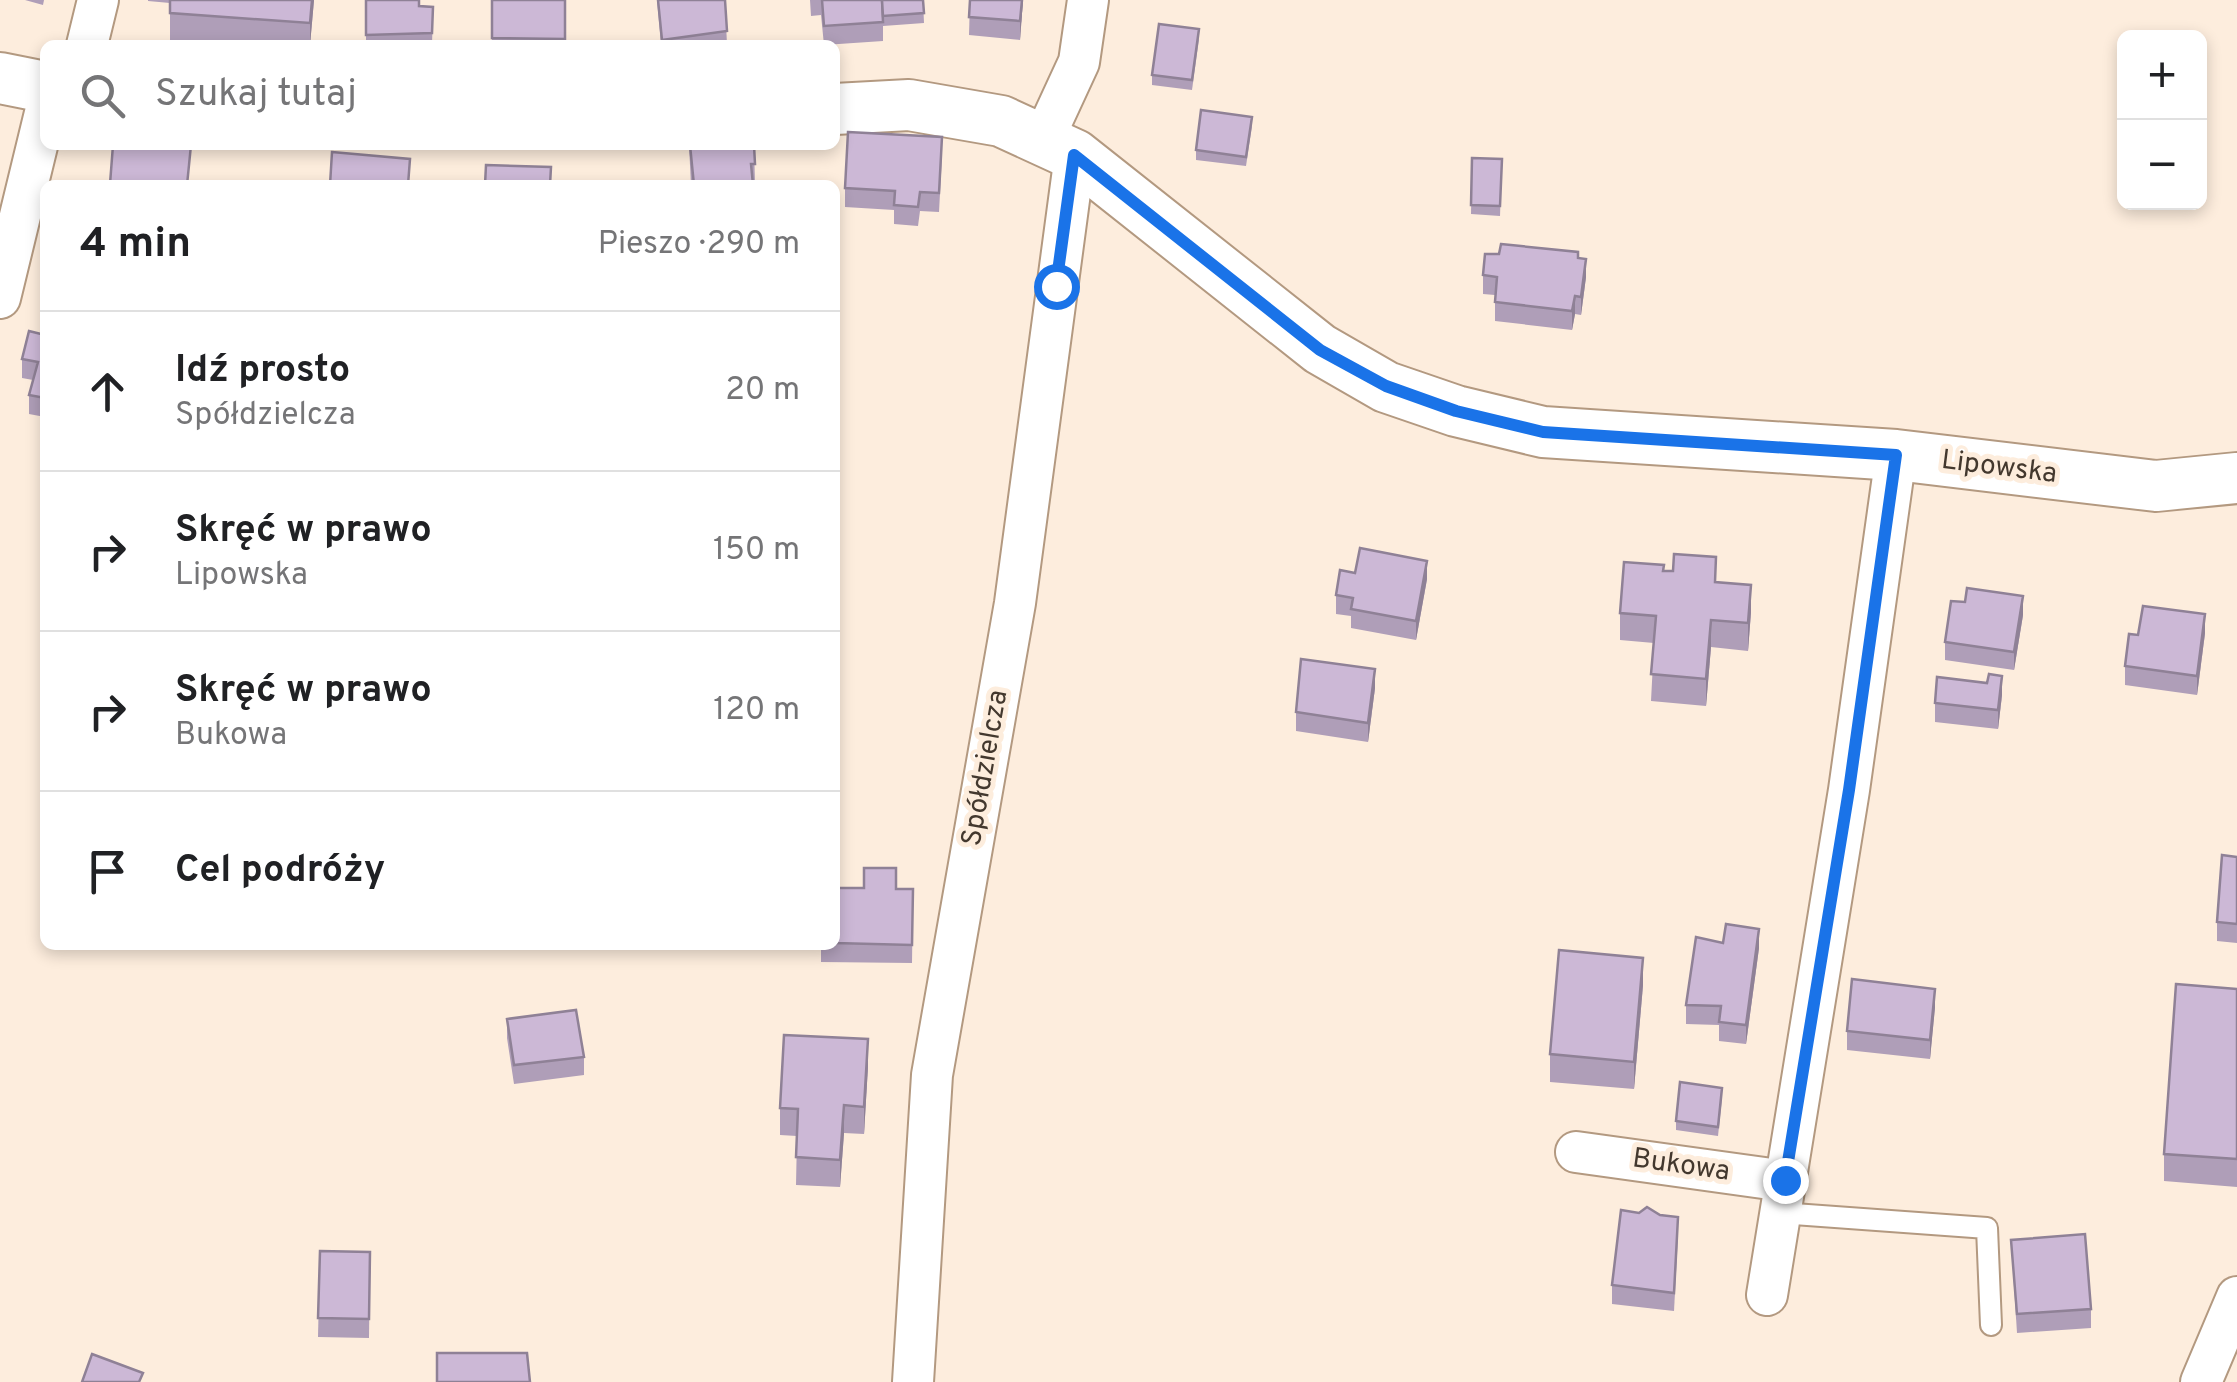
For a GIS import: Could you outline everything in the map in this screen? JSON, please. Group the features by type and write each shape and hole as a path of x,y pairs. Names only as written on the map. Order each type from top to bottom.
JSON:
{"street":[{"path":"87,40 98,0"},
{"name":"Spółdzielcza","path":"913,1382 932,1075 1015,603 1059,148 1079,62 1088,0"},
{"path":"0,78 40,86"},
{"name":"Lipowska","path":"840,109 909,105 1000,121 1059,148 1320,350 1386,386 1456,411 1543,432 1896,455 2156,486 2237,478"},
{"path":"0,298 40,133"},
{"path":"1767,1295 1849,790 1896,455"},
{"name":"Bukowa","path":"1576,1152 1783,1197"},
{"path":"2201,1382 2237,1297"}],"lane":[{"path":"1783,1197 1987,1228 1991,1325"}],"building":[{"path":"170,0 312,0 310,23 170,13"},
{"path":"366,0 419,0 419,6 433,7 432,33 366,35"},
{"path":"492,0 565,0 565,39 492,38"},
{"path":"658,0 725,0 727,31 662,40"},
{"path":"822,0 882,0 883,22 824,26"},
{"path":"882,0 923,0 924,13 883,16"},
{"path":"970,0 1022,0 1020,21 969,17"},
{"path":"1159,24 1199,29 1192,80 1152,75"},
{"path":"1201,110 1252,117 1246,157 1196,150"},
{"path":"848,132 942,137 939,193 920,192 918,207 894,205 895,191 845,188"},
{"path":"113,150 190,150 188,180 110,180"},
{"path":"690,150 754,150 753,180 694,180"},
{"path":"332,152 410,159 408,180 330,180"},
{"path":"1472,158 1502,159 1500,206 1471,205"},
{"path":"486,165 551,167 550,180 485,180"},
{"path":"1501,244 1578,252 1578,258 1586,259 1581,297 1575,296 1572,311 1495,302 1497,277 1483,275 1485,254 1499,254"},
{"path":"29,331 40,334 40,397 29,395 38,362 22,359"},
{"path":"1360,548 1427,561 1416,621 1351,609 1353,598 1336,595 1340,570 1355,573"},
{"path":"1674,554 1716,557 1715,582 1751,585 1748,623 1711,620 1706,679 1651,674 1656,616 1620,613 1624,562 1664,565 1663,571 1673,571"},
{"path":"1967,588 2023,596 2014,652 1945,642 1951,601 1965,602"},
{"path":"2143,606 2205,614 2197,676 2125,666 2129,634 2138,635"},
{"path":"1301,659 1375,669 1368,723 1296,712"},
{"path":"1989,674 2002,676 1998,710 1935,703 1937,677 1987,683"},
{"path":"2222,855 2237,857 2237,924 2217,922"},
{"path":"864,868 896,868 896,889 913,889 912,945 840,943 840,888 864,888"},
{"path":"1726,924 1759,929 1746,1025 1719,1022 1721,1006 1686,1005 1696,937 1723,943"},
{"path":"1559,950 1643,958 1634,1062 1550,1054"},
{"path":"1852,979 1935,989 1930,1040 1847,1031"},
{"path":"2176,984 2237,989 2237,1159 2164,1154"},
{"path":"576,1010 584,1057 514,1065 507,1019"},
{"path":"784,1035 868,1039 864,1107 844,1105 840,1160 796,1157 798,1109 780,1108"},
{"path":"1680,1082 1722,1088 1718,1127 1676,1121"},
{"path":"1647,1207 1660,1215 1678,1217 1674,1293 1612,1285 1621,1210 1639,1213"},
{"path":"2085,1234 2091,1309 2017,1314 2011,1240"},
{"path":"320,1251 370,1252 369,1319 318,1318"},
{"path":"437,1353 527,1353 530,1382 437,1382"},
{"path":"92,1354 143,1373 139,1382 82,1382"}],"route":[{"path":"1056,286 1074,155 1320,350 1386,386 1456,411 1543,432 1896,455 1849,790 1785,1180"}]}
